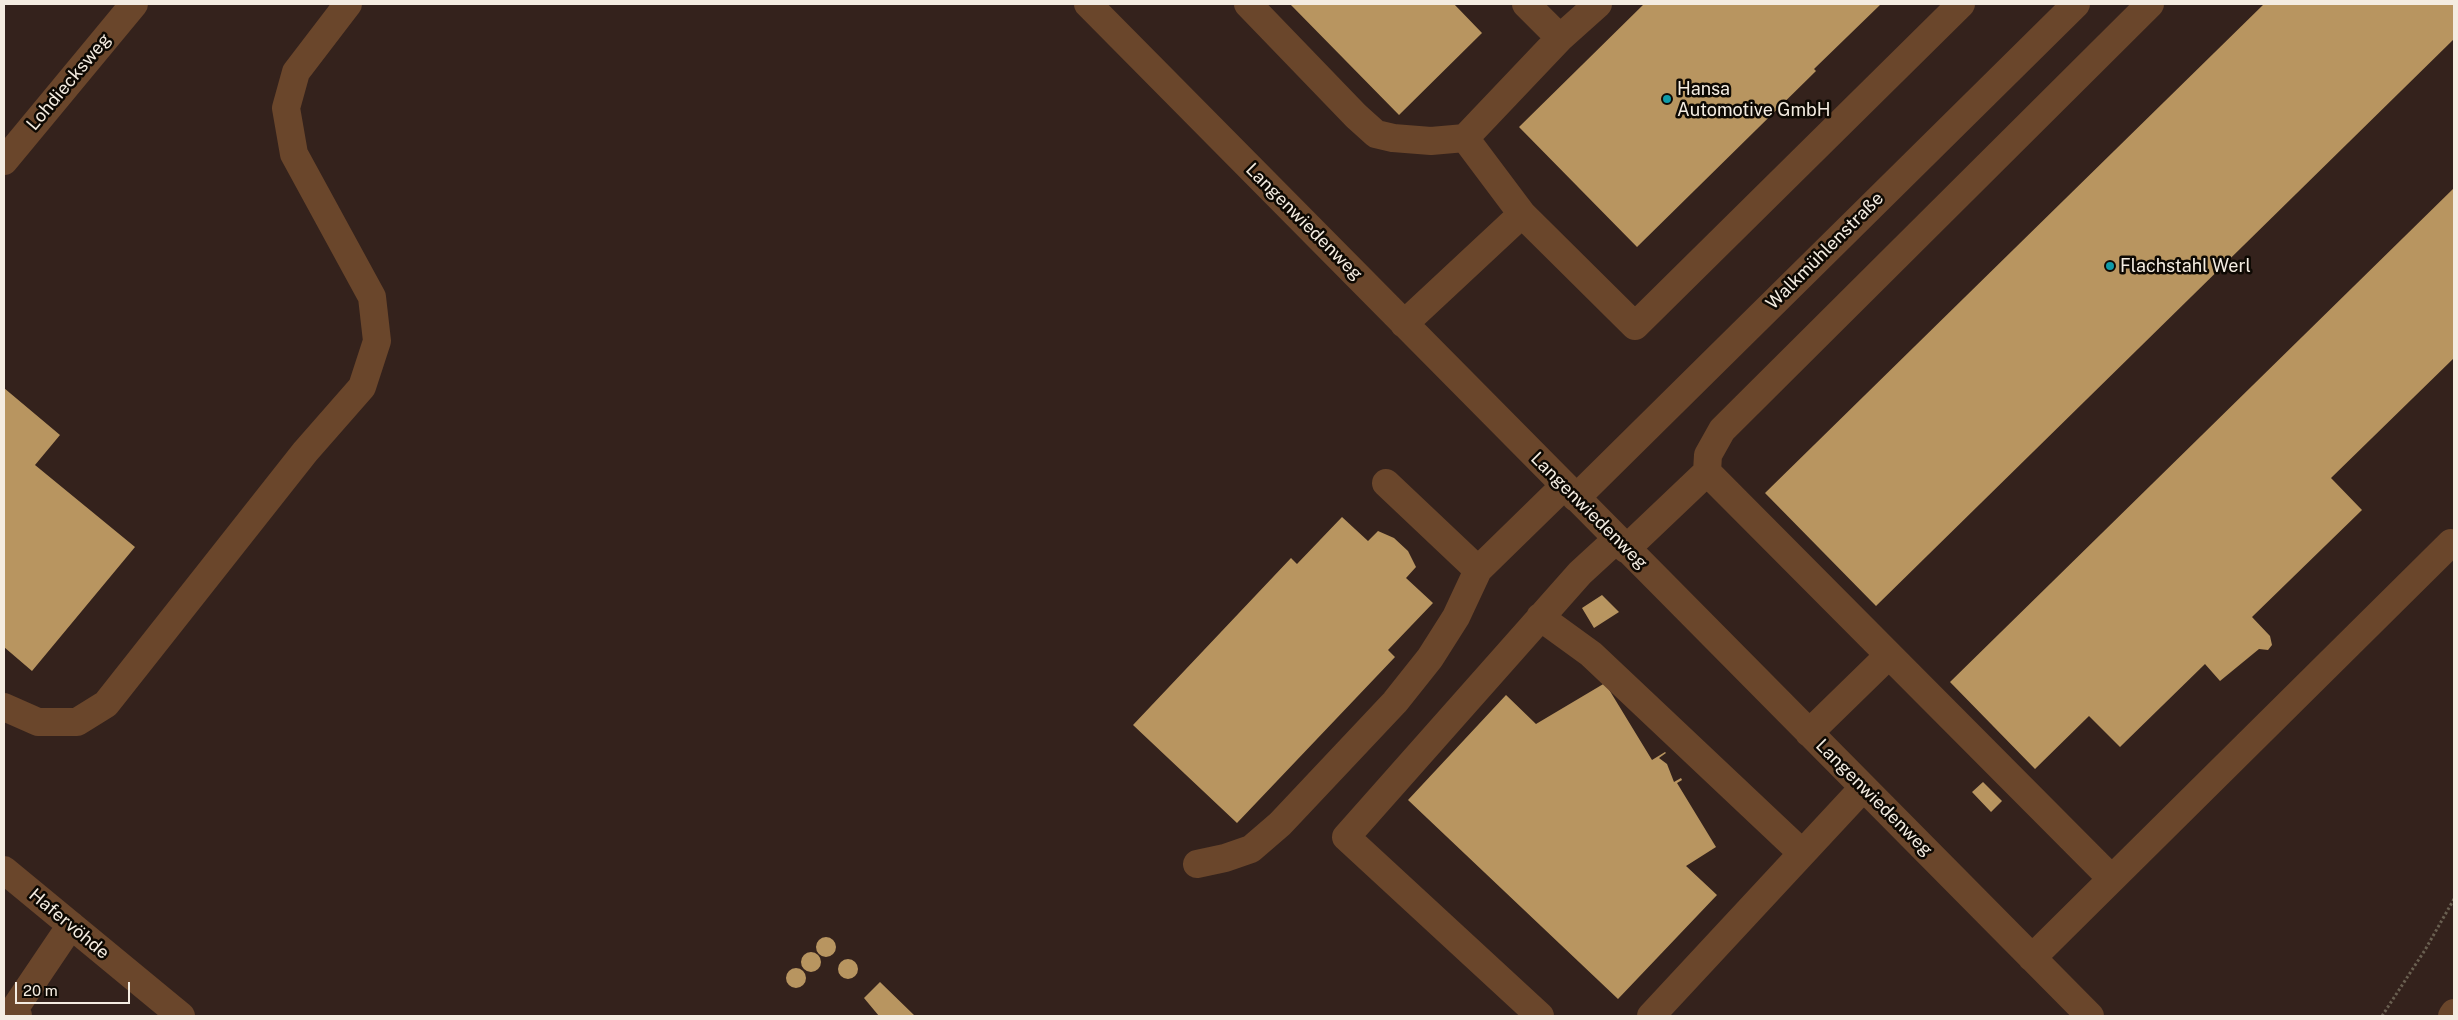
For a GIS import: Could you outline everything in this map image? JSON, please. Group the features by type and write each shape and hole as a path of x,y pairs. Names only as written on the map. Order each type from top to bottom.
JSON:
{"street":[{"name":"Lohdiecksweg","path":"4,160 134,4"},
{"path":"4,707 38,722 77,722 106,704 305,452 362,387 377,341 372,297 294,154 286,108 296,72 348,4"},
{"name":"Langenwiedenweg","path":"1088,4 2090,1016"},
{"path":"1248,4 1356,116 1376,134 1393,138 1431,141 1465,138 1560,38 1598,4"},
{"path":"1526,4 1560,38"},
{"path":"1465,138 1522,214 1635,326 1961,4"},
{"name":"Walkmühlenstraße","path":"1478,570 1570,492 2076,4"},
{"path":"1540,1016 1346,837 1580,573 1621,544 1707,472 1708,455 1722,430 2150,4"},
{"path":"1404,324 1522,214"},
{"path":"1707,472 2111,878"},
{"path":"1196,864 1225,858 1251,849 1280,824 1394,702 1430,658 1456,617 1478,570 1386,483"},
{"path":"2032,958 2451,543"},
{"path":"1540,617 1590,654 1802,853"},
{"path":"1808,732 1889,655"},
{"path":"1651,1016 1863,788"},
{"name":"Hafervöhde","path":"4,870 180,1016"},
{"path":"11,1010 71,926"}],"path":[{"path":"2382,1016 2425,950 2454,899"}],"shaded area":[{"path":"4,4 2454,4 2454,1016 4,1016"}],"building":[{"path":"1290,4 1454,4 1482,33 1399,115"},
{"name":"Hansa Automotive GmbH","path":"1644,4 1881,4 1814,69 1816,71 1637,247 1519,127"},
{"name":"Flachstahl Werl","path":"2264,4 2454,4 2454,39 1876,606 1765,493"},
{"path":"2454,188 2454,358 2331,478 2362,510 2252,617 2270,636 2272,645 2268,650 2259,649 2220,681 2205,664 2120,747 2089,716 2035,769 1950,682"},
{"path":"4,388 60,435 35,465 135,547 32,671 4,647"},
{"path":"1342,517 1368,541 1378,531 1394,538 1408,551 1416,567 1406,578 1433,603 1388,650 1395,657 1237,823 1133,725 1291,558 1297,564"},
{"path":"1602,595 1619,612 1594,628 1582,608"},
{"path":"1605,683 1652,760 1666,753 1659,758 1667,764 1674,782 1681,778 1682,780 1677,783 1716,847 1686,866 1717,895 1618,999 1408,800 1506,695 1536,724"},
{"path":"1983,782 2002,801 1991,812 1972,792"},
{"path":"826,937 833,940 836,947 833,954 826,957 819,954 816,947 819,940"},
{"path":"811,952 818,955 821,962 818,969 811,972 804,969 801,962 804,955"},
{"path":"848,959 855,962 858,969 855,976 848,979 841,976 838,969 841,962"},
{"path":"796,968 803,971 806,978 803,985 796,988 789,985 786,978 789,971"},
{"path":"880,982 915,1016 879,1016 864,998"}],"place":[{"name":"Hansa Automotive GmbH","path":"1667,99"},
{"name":"Flachstahl Werl","path":"2110,266"}]}
